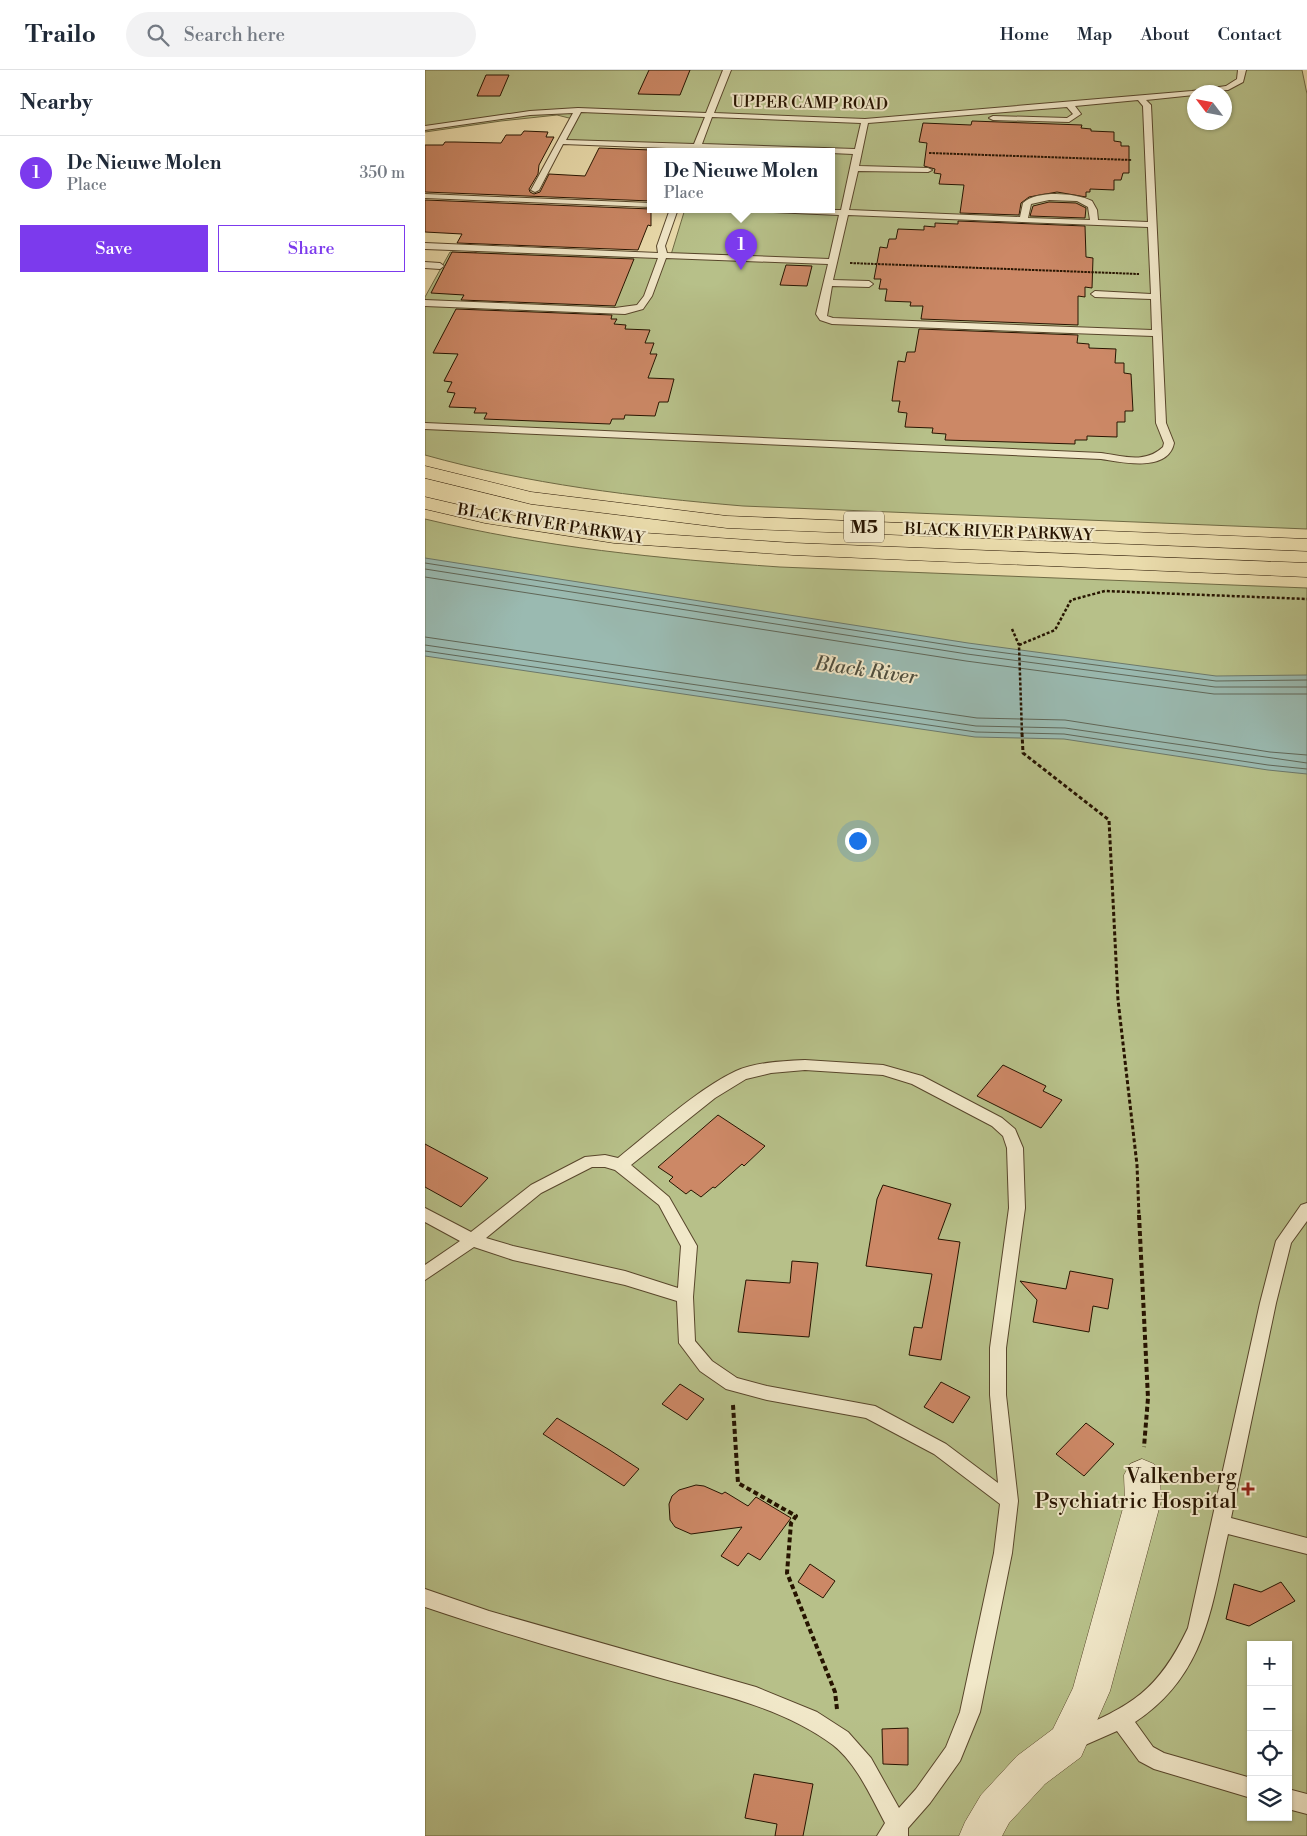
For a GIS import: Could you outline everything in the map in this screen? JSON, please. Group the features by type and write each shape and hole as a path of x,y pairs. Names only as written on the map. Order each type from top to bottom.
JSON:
{"highway":[{"name":"BLACK RIVER PARKWAY","path":"425,472 531,498 727,522 1307,544"},
{"name":"BLACK RIVER PARKWAY","path":"425,503 485,517 614,537 793,549 1307,570"}],"street":[{"path":"979,1836 995,1809 1031,1770 1067,1743 1091,1691 1143,1501 1142,1475"}],"lane":[{"path":"696,148 708,114 727,70"},
{"name":"UPPER CAMP ROAD","path":"1232,85 1240,80 1242,70"},
{"name":"UPPER CAMP ROAD","path":"425,128 530,113 578,110 865,121 1187,93"},
{"path":"425,426 1101,456 1144,461 1164,453 1169,443 1161,424 1147,105 1140,98"},
{"path":"973,113 989,118 1064,121 1073,118 1077,114 1069,104"},
{"path":"535,190 578,110"},
{"path":"865,121 832,262 821,314 823,318 832,321 1157,333"},
{"path":"561,142 677,148"},
{"path":"835,151 858,152"},
{"path":"854,168 928,170"},
{"path":"425,196 647,205"},
{"path":"1024,219 1027,202 1040,197 1076,199 1087,202 1093,210 1094,222"},
{"path":"425,303 615,311 640,307 649,296 663,255 661,246 673,213"},
{"path":"835,213 1152,225"},
{"path":"425,246 832,262"},
{"path":"425,265 440,266"},
{"path":"828,283 869,284"},
{"path":"1095,294 1155,297"},
{"path":"425,1598 489,1620 756,1696 810,1719 841,1739 864,1765 895,1832 953,1754 970,1712 1003,1554 1009,1501 998,1395 998,1348 1009,1279 1017,1208 1015,1148 1009,1133 997,1122 917,1080 883,1070 805,1065 771,1068 743,1075 710,1094 620,1165"},
{"path":"425,1273 472,1240 492,1222 536,1189 590,1162 605,1160 620,1165 664,1201 689,1246 685,1297 687,1343 705,1366 732,1384 767,1393 869,1411 941,1449 1009,1501"},
{"path":"1067,1743 1121,1720 1144,1705 1167,1682 1183,1659 1197,1629 1268,1304 1284,1241 1307,1209"},
{"path":"425,1214 472,1240 513,1253 625,1278 685,1297"},
{"path":"1221,1524 1307,1546"},
{"path":"1121,1720 1146,1754 1161,1762 1247,1787"},
{"path":"1292,1800 1307,1804"}],"path":[{"path":"924,153 1149,161"},
{"path":"832,262 1154,275"},
{"path":"1019,645 1055,630 1071,600 1105,591 1307,599"},
{"path":"1013,629 1019,645 1023,753 1109,820 1118,1000 1137,1165 1148,1398 1142,1475"},
{"path":"732,1384 738,1483 796,1516 791,1523 787,1573 835,1692 841,1739"}],"green space":[{"path":"425,70 1302,70 1307,94 1307,529 743,506 623,494 543,482 425,455 425,297 450,252 474,253 481,250 670,258 684,213 835,213 835,148 704,148 704,146 566,140 577,120 557,115 425,132"},
{"path":"425,519 513,537 601,551 735,564 1307,588 1307,1836 425,1836"}],"water":[{"name":"Black River","path":"425,558 968,643 1216,676 1307,675 1307,774 1268,770 1064,739 975,737 425,656"}],"building":[{"path":"649,70 690,70 680,95 638,94"},
{"path":"486,75 509,75 500,96 477,96"},
{"path":"972,121 1082,125 1081,128 1091,129 1091,131 1114,132 1114,141 1121,142 1121,146 1129,146 1129,173 1123,173 1121,180 1114,180 1114,190 1090,189 1090,192 1086,192 1086,197 1057,192 1029,197 1021,203 1019,215 960,213 964,185 939,184 941,174 934,173 935,169 924,166 927,143 919,142 923,123 971,125"},
{"path":"524,131 548,132 546,137 554,137 539,165 538,174 529,189 530,192 534,194 540,192 549,174 585,176 599,148 647,150 647,201 425,192 425,145 443,145 445,142 501,143 506,135 521,135"},
{"path":"425,200 647,209 647,213 651,213 651,226 648,225 638,250 457,243 462,234 425,232"},
{"path":"1049,202 1076,203 1086,208 1085,218 1030,216 1033,206"},
{"path":"958,221 1085,226 1086,257 1093,258 1092,288 1085,287 1085,297 1078,296 1078,325 921,319 923,306 910,306 911,302 885,301 887,289 879,289 881,279 874,279 880,247 887,248 889,239 896,239 898,229 924,230 924,226 935,227 935,223 958,224"},
{"path":"452,252 634,259 615,306 461,300 464,295 431,293"},
{"path":"786,265 812,266 807,286 780,285"},
{"path":"456,309 612,315 611,319 617,319 614,324 626,325 625,329 650,330 645,343 654,343 650,354 657,354 648,378 674,379 668,402 659,402 655,416 625,415 624,419 612,419 610,424 484,419 487,413 474,413 476,408 449,407 455,393 447,392 452,382 444,381 458,354 433,353"},
{"path":"919,329 1078,335 1077,343 1089,344 1089,348 1116,349 1115,363 1124,363 1124,373 1131,374 1133,411 1125,411 1125,422 1117,422 1117,437 1087,436 1087,440 1075,440 1075,444 945,440 946,434 932,433 933,428 905,427 907,413 898,412 900,401 892,401 895,380 898,361 905,362 907,352 915,352"},
{"path":"1003,1065 1046,1086 1043,1091 1062,1100 1041,1128 977,1096"},
{"path":"718,1115 765,1146 744,1166 742,1164 715,1188 713,1187 701,1197 691,1190 686,1194 669,1181 673,1177 658,1167"},
{"path":"425,1144 488,1178 461,1207 425,1187"},
{"path":"883,1185 951,1204 938,1239 960,1242 941,1360 909,1355 914,1327 922,1328 932,1274 866,1266 877,1199"},
{"path":"792,1261 818,1263 809,1337 738,1332 746,1280 790,1283"},
{"path":"1070,1271 1113,1279 1108,1309 1093,1306 1089,1332 1033,1322 1037,1300 1020,1281 1066,1289"},
{"path":"941,1382 970,1397 953,1423 924,1407"},
{"path":"680,1384 704,1399 687,1420 662,1404"},
{"path":"557,1418 639,1469 624,1486 543,1434"},
{"path":"1086,1423 1114,1444 1084,1476 1056,1454"},
{"path":"696,1485 704,1486 722,1494 725,1492 748,1506 756,1497 791,1518 760,1560 748,1553 738,1566 721,1556 742,1527 691,1534 675,1527 670,1520 669,1504 672,1496 679,1490"},
{"path":"810,1564 835,1581 823,1598 798,1582"},
{"path":"1281,1582 1295,1601 1249,1626 1226,1619 1234,1584 1261,1592"},
{"path":"908,1728 908,1765 883,1764 882,1729"},
{"path":"754,1774 813,1784 803,1836 775,1836 777,1824 745,1818"}],"place":[{"name":"De Nieuwe Molen","path":"741,270"},
{"name":"Valkenberg Psychiatric Hospital","path":"1248,1489"}]}
